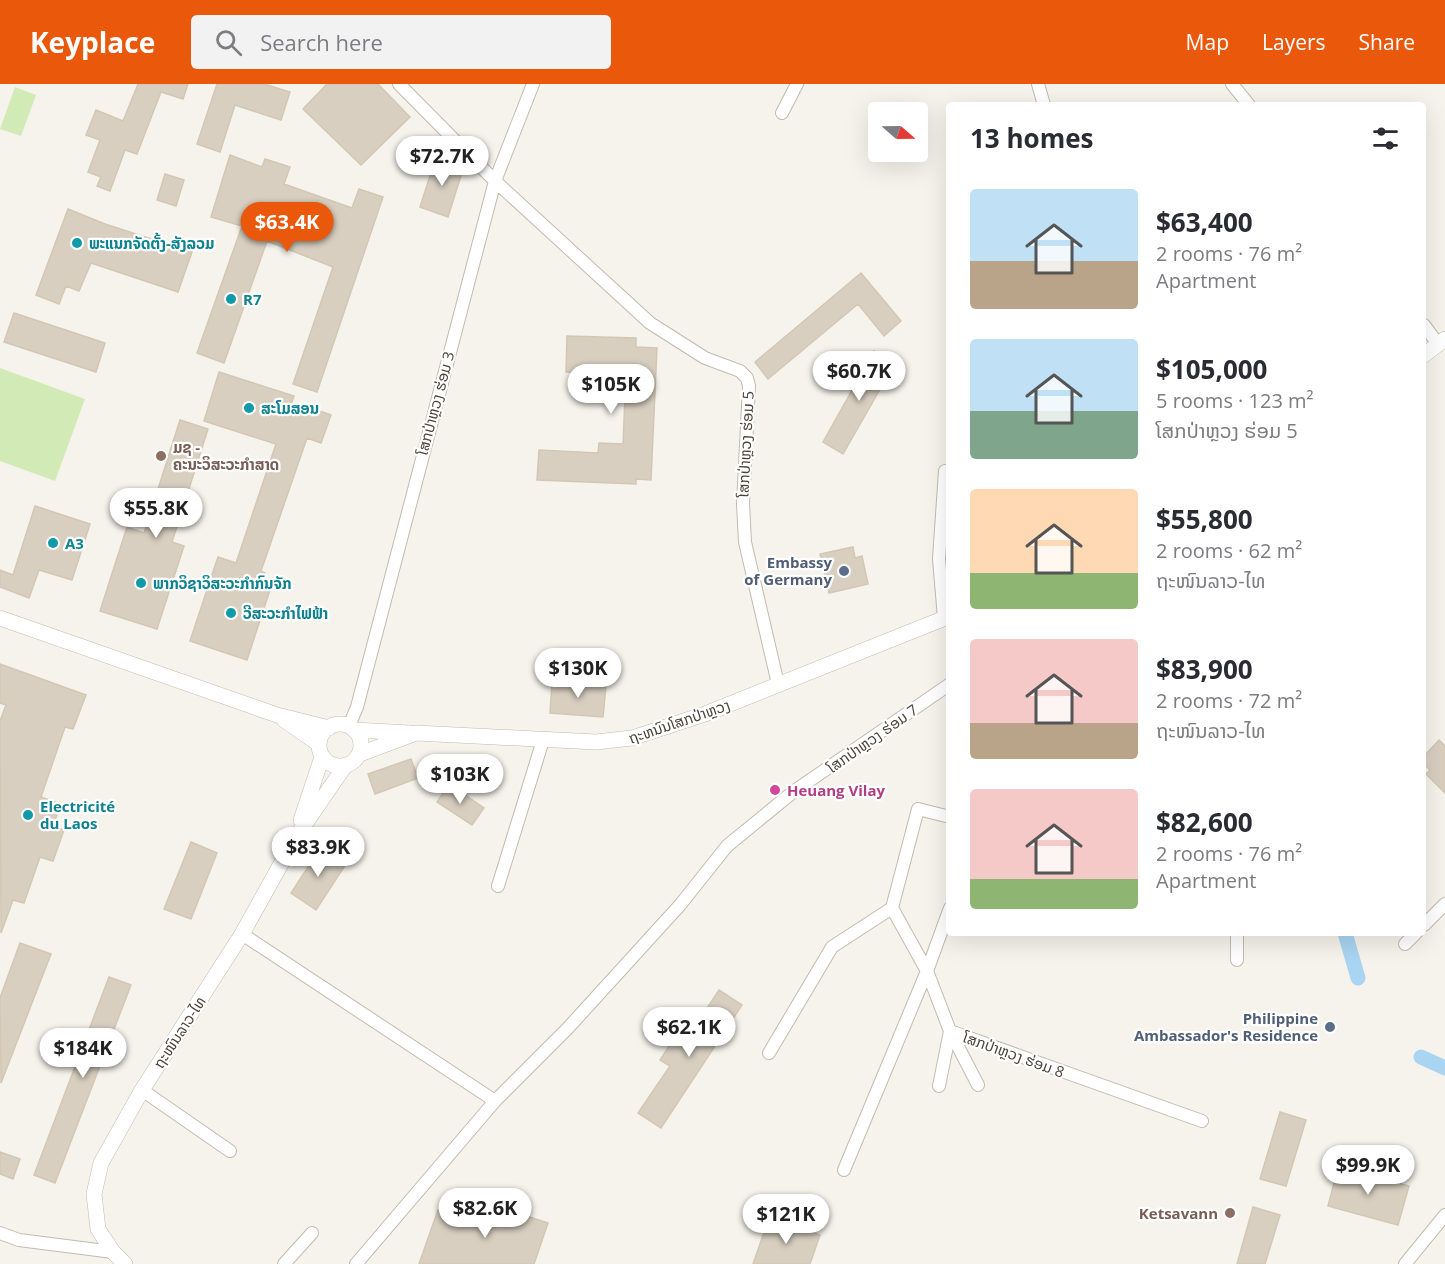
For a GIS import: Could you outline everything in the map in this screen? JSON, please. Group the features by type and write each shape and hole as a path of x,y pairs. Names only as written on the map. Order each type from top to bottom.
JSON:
{"street":[{"path":"399,84 495,181"},
{"name":"ໂສກປ່າຫຼວງ ຮ່ອມ 3","path":"352,728 495,181 532,84"},
{"path":"782,113 797,84"},
{"path":"1038,84 1043,102"},
{"path":"1232,84 1247,102"},
{"name":"ໂສກປ່າຫຼວງ ຮ່ອມ 5","path":"495,181 650,323 705,358 740,371 747,378 749,386 743,504 745,542 778,684"},
{"path":"1426,327 1442,341 1426,353"},
{"path":"945,471 939,558 946,610"},
{"name":"ຖະຫນົນໂສກປ່າຫຼວງ","path":"360,754 416,733 596,742 632,738 678,723 946,617"},
{"path":"0,618 277,715 329,728"},
{"name":"ໂສກປ່າຫຼວງ ຮ່ອມ 7","path":"356,1264 495,1101 568,1028 680,904 727,846 794,792 946,687"},
{"path":"277,715 321,751 332,765 345,766 360,754 361,741 352,728"},
{"path":"321,751 323,733 329,728 342,724 352,728 416,733"},
{"path":"498,886 543,740"},
{"name":"ຖະໜົນລາວ-ໄທ","path":"296,837 321,751"},
{"name":"ຖະໜົນລາວ-ໄທ","path":"125,1264 113,1252 98,1229 94,1194 101,1163 142,1090 242,934 296,837 345,766"},
{"path":"769,1053 832,947 892,908 918,809 946,817"},
{"path":"1426,923 1445,904"},
{"name":"ໂສກປ່າຫຼວງ ຮ່ອມ 8","path":"892,908 927,971 950,1031 1202,1121"},
{"path":"844,1170 927,971 946,919"},
{"path":"242,934 495,1101"},
{"path":"1237,936 1237,960"},
{"path":"1405,944 1413,936"},
{"path":"939,1086 950,1031"},
{"path":"950,1031 978,1086"},
{"path":"142,1090 230,1150"},
{"path":"1405,1264 1445,1215"},
{"path":"0,1233 19,1240 113,1252"},
{"path":"284,1264 312,1233"}],"green space":[{"path":"15,87 36,95 21,136 0,129"},
{"path":"0,368 85,399 55,481 0,461"}],"building":[{"path":"138,84 188,84 183,99 161,92 137,154 125,150 110,191 97,186 101,177 88,172 100,140 86,135 96,110 123,121"},
{"path":"217,84 264,84 290,92 281,120 235,105 220,152 197,144"},
{"path":"327,84 378,84 410,117 361,165 303,109"},
{"path":"230,155 262,167 265,159 290,167 284,184 352,208 359,189 383,197 317,392 293,384 333,267 267,241 224,363 197,353 242,226 211,217"},
{"path":"436,157 464,166 448,217 420,207"},
{"path":"165,174 184,180 176,206 157,200"},
{"path":"68,209 105,224 192,252 178,292 91,263 79,291 66,286 59,304 36,295"},
{"path":"861,273 901,321 884,336 858,304 768,379 755,362"},
{"path":"14,313 105,343 96,372 4,342"},
{"path":"567,336 636,338 636,347 657,348 651,480 636,479 636,484 537,480 539,450 598,453 599,443 623,444 626,374 566,372"},
{"path":"874,351 895,363 843,454 823,442"},
{"path":"219,372 294,396 290,408 312,414 314,409 331,415 321,443 307,438 261,571 265,573 262,580 272,584 247,660 190,641 218,557 236,563 276,444 204,421"},
{"path":"180,420 208,429 172,542 184,546 157,629 100,611 127,527 144,533"},
{"name":"A3","path":"35,506 90,524 72,580 39,570 29,598 0,587 0,570 13,575"},
{"name":"Embassy of Germany","path":"853,547 855,558 862,556 868,584 829,593 820,554"},
{"name":"Electricité du Laos","path":"0,664 86,695 73,729 65,727 41,797 61,804 53,826 64,830 53,861 40,857 24,903 13,900 1,933 0,721 6,705 0,703"},
{"path":"552,682 606,686 603,717 550,713"},
{"path":"1439,740 1445,746 1445,793 1426,774 1430,770 1426,766 1426,754"},
{"path":"411,759 418,778 375,794 368,774"},
{"path":"449,784 484,808 472,825 437,802"},
{"path":"191,842 217,853 191,919 164,909"},
{"path":"321,847 346,864 316,910 291,893"},
{"path":"20,943 51,954 1,1083 0,998"},
{"path":"109,977 131,985 55,1183 34,1175"},
{"path":"719,990 742,1005 661,1128 638,1113 670,1066 660,1060 681,1028 690,1034"},
{"path":"1280,1112 1306,1120 1286,1186 1260,1179"},
{"path":"0,1152 20,1159 13,1179 0,1174"},
{"path":"1338,1167 1409,1186 1398,1225 1328,1206"},
{"path":"491,1204 548,1223 534,1264 419,1264 438,1210 483,1226"},
{"path":"1253,1207 1280,1215 1265,1264 1237,1264"},
{"path":"769,1218 820,1235 810,1264 753,1264"}],"waterway":[{"path":"1346,936 1358,978"},
{"path":"1421,1057 1445,1068"}],"place":[{"name":"ພະແນກຈັດຕັ້ງ-ສັງລວມ","path":"77,243"},
{"name":"R7","path":"231,299"},
{"name":"ສະໂມສອນ","path":"249,408"},
{"name":"ມຊ - ຄະນະວິສະວະກຳສາດ","path":"161,456"},
{"name":"A3","path":"53,543"},
{"name":"Embassy of Germany","path":"844,571"},
{"name":"ພາກວິຊາວິສະວະກຳກົນຈັກ","path":"141,583"},
{"name":"ວີສະວະກຳໄຟຟ້າ","path":"231,613"},
{"name":"Heuang Vilay","path":"775,790"},
{"name":"Electricité du Laos","path":"28,815"},
{"name":"Philippine Ambassador's Residence","path":"1330,1027"},
{"name":"Ketsavann","path":"1230,1213"}]}
